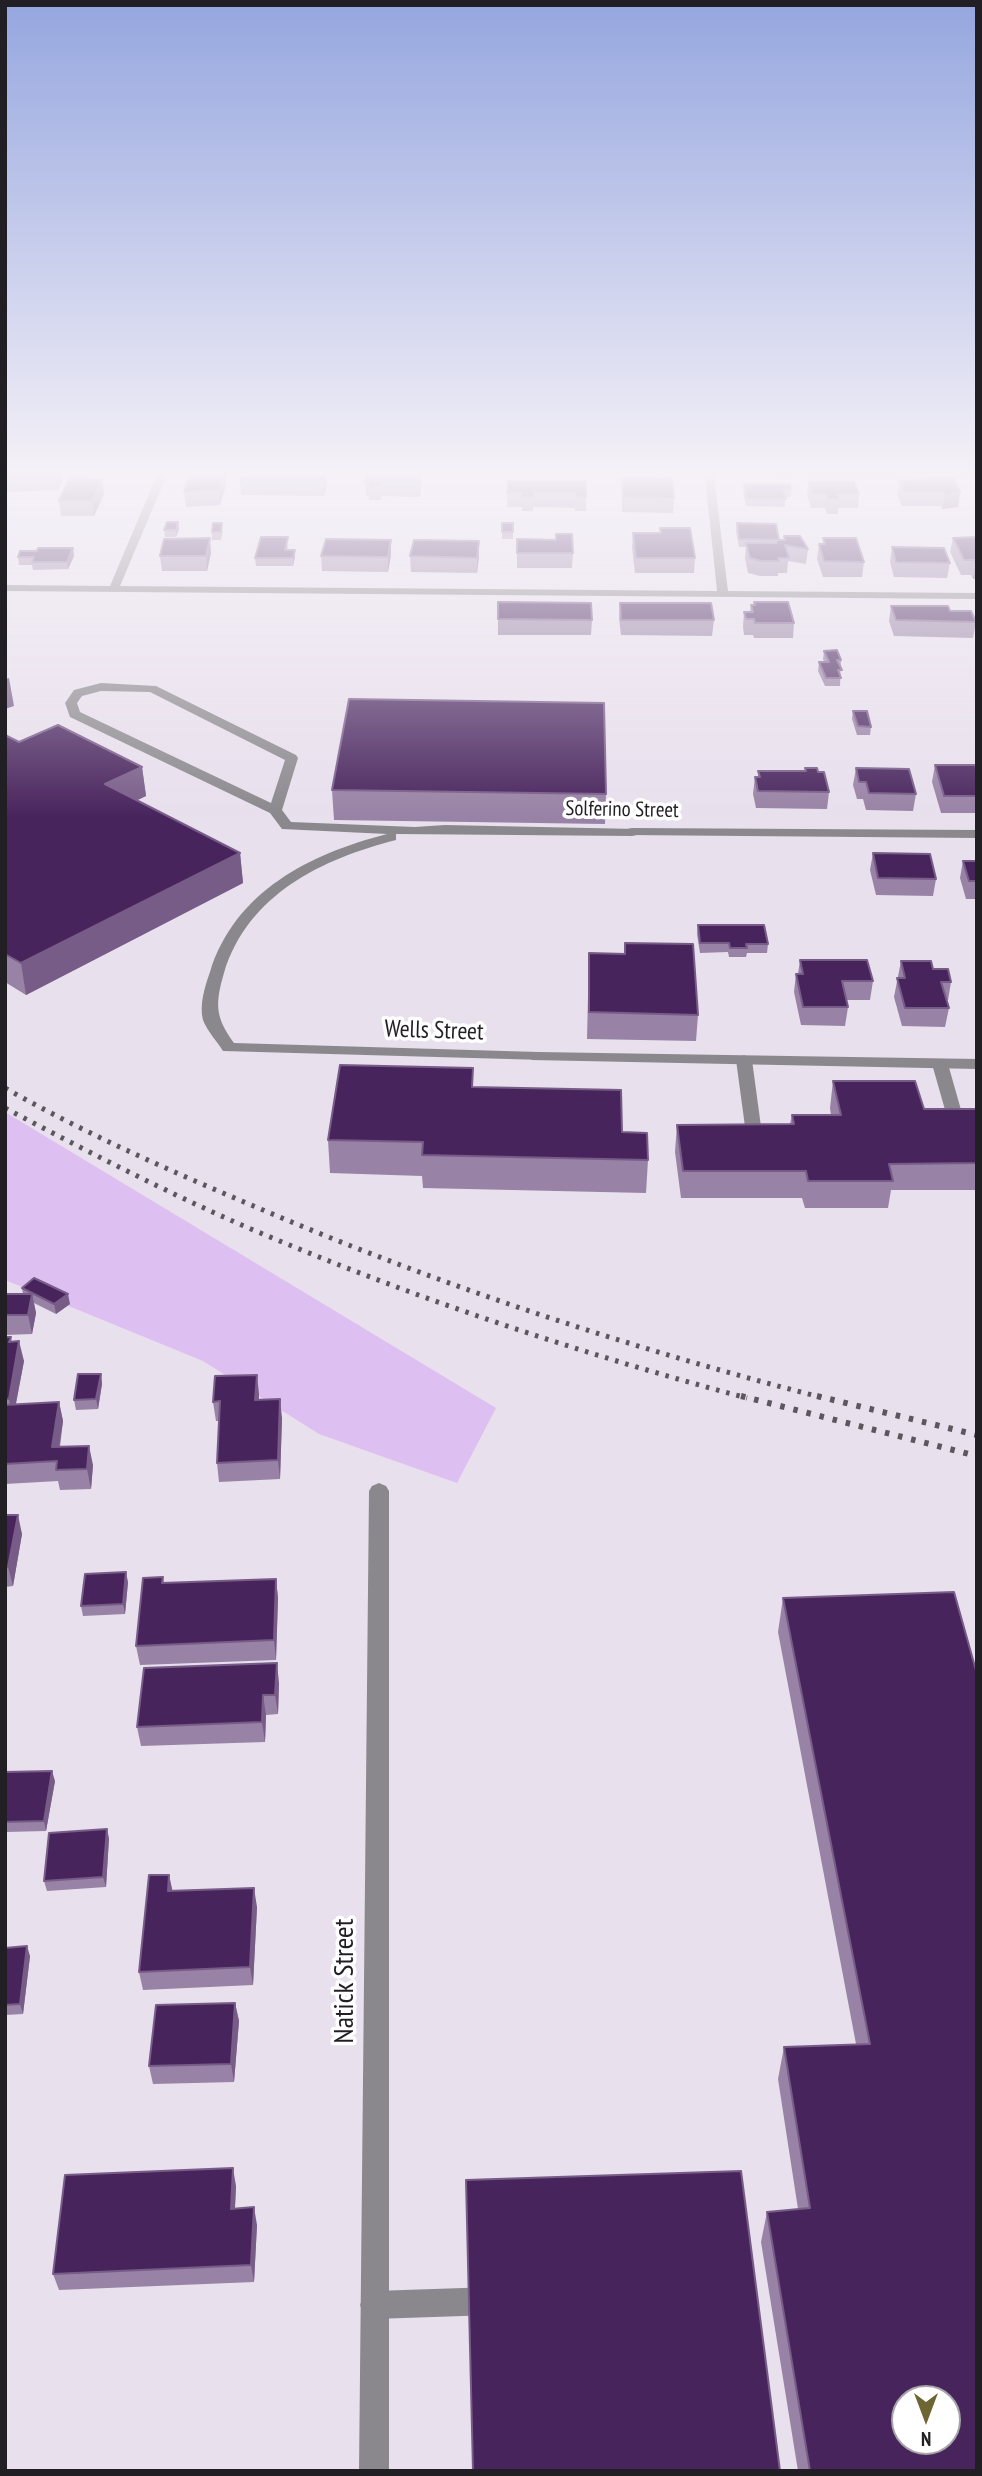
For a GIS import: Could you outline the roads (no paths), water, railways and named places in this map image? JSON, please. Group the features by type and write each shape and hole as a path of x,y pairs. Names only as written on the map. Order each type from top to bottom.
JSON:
{"street":[{"path":"722,586 723,594"},
{"path":"5,587 977,596"},
{"name":"Solferino Street","path":"275,810 292,758 152,689 101,687 78,693 71,703 74,714 275,810 287,826 415,831 445,829 977,834"},
{"name":"Wells Street","path":"415,831 374,841 331,857 272,888 247,912 228,943 216,976 210,1017 229,1048 538,1057 977,1064"},
{"path":"744,1060 754,1134"},
{"path":"940,1064 959,1131"},
{"name":"Natick Street","path":"374,2471 379,1491"},
{"path":"374,2305 522,2300"}],"railway":[{"path":"5,1088 68,1122 165,1168 400,1265 610,1337 824,1398"},
{"path":"5,1108 207,1210 362,1274 553,1341 747,1398"},
{"path":"741,1396 977,1456"},
{"path":"817,1396 977,1435"}]}
